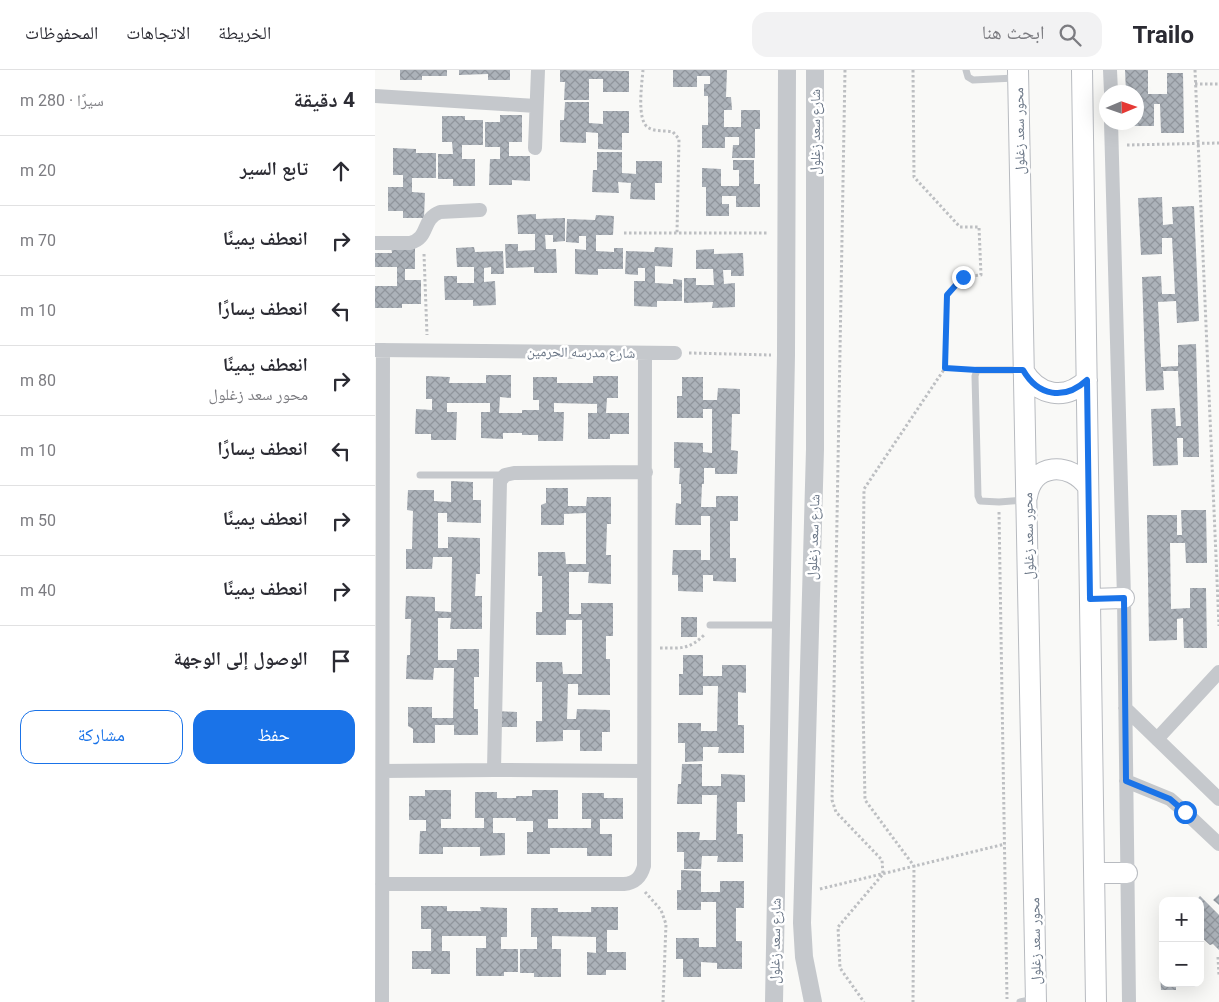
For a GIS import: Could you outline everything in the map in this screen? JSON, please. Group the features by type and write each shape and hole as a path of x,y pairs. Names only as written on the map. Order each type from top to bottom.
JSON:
{"main road":[{"path":"1082,70 1096,1002"},
{"name":"محور سعد زغلول","path":"1018,74 1027,500 1031,1001"},
{"path":"1023,370 1034,384 1051,393 1067,393 1075,390 1087,380"},
{"path":"1027,500 1032,484 1044,472 1052,469 1069,470 1077,474 1088,487"},
{"path":"1090,599 1124,598"},
{"path":"1095,873 1127,873"}],"street":[{"path":"535,148 538,70"},
{"name":"شارع سعد زغلول","path":"774,1002 786,355 787,70"},
{"name":"شارع سعد زغلول","path":"813,1002 804,957 802,923 815,449 815,70"},
{"path":"1110,70 1111,85"},
{"path":"375,96 536,106"},
{"path":"1111,130 1124,598 1129,1002"},
{"path":"375,243 415,242 423,234 426,223 434,214 480,210"},
{"path":"379,350 379,731 383,771 382,1002"},
{"name":"شارع مدرسه الحرمين","path":"379,350 675,353"},
{"path":"383,884 624,884 635,881 640,877 644,866 645,353"},
{"path":"494,770 500,481 505,475 514,473 646,472"},
{"path":"1157,738 1219,672"},
{"path":"1125,708 1219,799"},
{"path":"383,771 643,771"},
{"path":"1126,781 1170,799 1219,844"}],"lane":[{"path":"966,70 968,77 973,80 1018,74"},
{"path":"1023,370 977,370 975,376 978,496 980,501 1027,500"},
{"path":"420,475 505,475"},
{"path":"710,625 781,624"}],"path":[{"path":"643,70 641,115 643,124 651,129 673,132 679,139 677,233"},
{"path":"845,70 833,800 836,812 882,860 883,874 838,927 839,968 864,1002"},
{"path":"913,70 913,176 960,227 979,228 981,275 963,277 947,295 945,368 864,488 862,659 865,800 914,866 913,1002"},
{"path":"1195,70 1219,626"},
{"path":"1195,84 1219,84"},
{"path":"1112,145 1219,143"},
{"path":"623,233 787,233"},
{"path":"423,234 427,351"},
{"path":"675,353 786,355"},
{"path":"945,368 977,370"},
{"path":"999,502 1007,1002"},
{"path":"644,648 684,648 695,644 705,635 710,625"},
{"path":"803,893 1005,844"},
{"path":"635,881 661,910 666,924 663,1002"},
{"path":"1218,957 1219,976"}],"building":[{"path":"400,70 447,70 447,76 422,76 422,80 400,80"},
{"path":"459,70 510,70 510,80 488,80 488,74 459,75"},
{"path":"560,70 629,71 629,92 603,92 603,79 589,79 589,100 564,100 565,82 560,82"},
{"path":"673,70 727,70 726,97 731,97 732,110 724,110 724,127 741,127 741,110 760,110 760,129 755,129 755,158 732,158 733,145 739,145 739,137 725,137 725,148 702,148 702,125 708,125 708,96 704,96 704,84 710,84 710,76 697,76 697,87 673,87"},
{"path":"1125,70 1148,70 1148,94 1167,94 1167,73 1183,73 1184,133 1161,133 1160,104 1154,104 1154,126 1144,126 1144,85 1126,85"},
{"path":"565,102 589,102 589,123 603,124 603,111 629,111 629,133 622,133 622,150 598,149 598,133 586,132 586,143 560,142 560,120 564,120"},
{"path":"500,115 522,115 522,142 509,142 509,156 530,156 530,181 512,180 512,185 489,185 490,159 500,159 500,147 485,147 485,122 500,122"},
{"path":"442,116 465,116 465,120 483,120 483,145 462,145 462,159 475,159 475,186 453,186 453,179 438,179 438,154 453,154 452,142 442,142"},
{"path":"393,148 416,149 416,153 436,153 436,178 412,178 412,192 425,193 424,218 403,218 403,211 388,211 388,187 403,187 403,175 393,175"},
{"path":"597,152 622,152 622,173 636,174 636,161 662,161 662,183 655,183 655,200 630,199 631,183 618,182 619,193 592,192 593,170 597,170"},
{"path":"733,160 754,160 754,184 760,184 760,207 736,207 736,196 722,196 722,204 729,204 729,216 706,216 706,187 702,187 702,168 721,169 721,186 739,186 739,170 733,170"},
{"path":"1162,197 1163,225 1173,224 1172,207 1194,206 1199,321 1177,323 1176,301 1158,302 1161,367 1178,366 1178,345 1196,344 1199,457 1183,457 1183,438 1177,438 1178,465 1153,466 1151,409 1175,408 1176,426 1181,426 1178,371 1163,371 1164,390 1146,391 1142,277 1161,276 1162,294 1175,294 1172,238 1162,238 1162,254 1141,255 1138,198"},
{"path":"536,214 536,219 565,218 565,241 553,242 553,235 545,235 546,249 556,249 557,273 534,273 534,267 506,268 505,244 518,244 518,251 535,250 535,234 518,234 517,215"},
{"path":"596,215 614,216 613,235 596,235 596,251 614,252 614,248 623,248 623,269 598,269 598,275 575,274 575,249 586,250 586,236 579,236 579,243 566,242 567,219 595,220"},
{"path":"391,247 415,247 415,269 405,269 405,280 421,280 421,304 402,304 402,308 375,308 375,286 397,286 397,267 375,267 375,253 392,253"},
{"path":"474,247 475,252 503,251 504,274 491,274 491,267 484,268 484,282 495,281 496,305 473,306 473,300 445,300 444,276 457,276 457,283 474,283 474,267 457,267 456,248"},
{"path":"655,247 673,248 672,267 655,266 655,283 673,284 673,279 682,280 682,301 657,301 657,307 634,306 634,281 645,281 645,268 638,268 638,275 625,274 626,251 654,252"},
{"path":"714,249 714,254 743,253 744,276 731,276 731,270 723,270 724,284 735,283 735,307 712,308 713,302 684,303 684,278 696,278 696,285 714,285 713,269 696,269 696,250"},
{"path":"486,375 511,375 511,398 500,397 499,413 522,413 522,410 539,410 539,400 533,400 533,377 557,377 557,383 593,383 593,376 618,376 618,398 607,398 606,413 629,413 629,434 610,434 610,439 588,439 588,413 597,413 597,404 554,403 554,412 564,412 563,441 538,441 538,435 522,435 522,433 503,433 503,439 481,438 481,412 490,412 490,403 447,403 447,412 457,412 456,440 431,440 431,434 415,434 416,409 432,410 432,399 426,399 426,376 450,377 449,383 486,383"},
{"path":"682,377 703,377 703,400 717,400 718,388 740,389 740,414 732,414 731,450 738,451 737,474 715,474 715,468 704,468 701,507 716,507 716,496 738,496 738,521 730,521 730,558 736,558 736,582 713,581 713,575 703,575 703,592 678,591 678,575 672,575 673,550 701,550 701,560 710,560 710,516 701,516 701,525 675,525 676,503 681,504 681,484 679,484 680,468 674,468 674,442 703,443 703,452 712,453 712,409 703,409 703,418 677,418 677,396 682,396"},
{"path":"451,481 473,482 473,500 481,500 481,523 447,522 447,513 438,513 438,548 448,548 448,537 480,538 480,574 476,574 475,596 482,596 482,629 450,629 451,618 438,618 438,660 457,660 457,649 479,649 479,677 474,677 474,709 478,709 478,735 454,735 454,725 435,725 435,743 413,743 413,729 408,726 408,707 432,707 432,718 453,718 454,668 434,668 433,680 406,679 407,655 410,655 411,619 405,619 406,596 435,597 435,611 451,612 452,557 433,557 432,569 406,569 406,549 412,549 413,511 407,510 408,490 434,490 434,501 451,502"},
{"path":"546,488 568,488 568,506 586,506 587,497 611,497 611,524 607,524 606,555 611,555 611,584 588,583 589,572 569,572 569,614 581,614 581,603 613,603 613,636 606,636 606,659 610,659 610,695 578,695 578,684 568,684 567,719 576,719 577,709 610,710 610,732 602,732 602,751 580,751 580,730 563,730 563,741 536,742 536,721 542,721 542,682 536,682 536,662 562,662 563,674 582,674 582,620 566,620 566,635 536,635 536,612 542,612 542,576 538,576 538,552 565,552 566,564 586,564 586,513 564,514 564,525 541,525 541,505 546,503"},
{"path":"1181,510 1206,510 1207,563 1186,563 1185,543 1170,543 1171,609 1190,608 1190,588 1206,588 1207,648 1184,648 1183,618 1177,619 1177,640 1149,641 1147,515 1177,515 1177,535 1182,535"},
{"path":"681,617 697,617 697,637 681,637"},
{"path":"683,655 703,655 703,676 722,676 722,665 746,665 746,693 738,692 738,725 744,725 744,753 718,753 719,747 703,747 703,761 685,762 685,743 678,743 678,723 701,723 701,731 717,731 718,686 703,686 703,695 679,695 679,674 683,674"},
{"path":"496,711 517,712 517,727 496,727"},
{"path":"682,764 702,764 702,786 721,786 721,774 745,775 745,802 737,802 737,834 743,834 743,862 717,862 718,856 702,856 701,869 684,869 684,852 677,852 677,832 700,832 699,840 716,840 717,795 702,795 702,804 677,804"},
{"path":"425,790 451,790 451,819 441,819 441,828 484,828 484,818 475,818 475,792 497,792 497,798 516,798 516,796 532,796 532,790 558,790 558,819 548,819 548,828 591,828 591,819 582,819 582,793 604,793 604,798 623,798 623,819 600,819 600,834 612,834 612,856 587,856 587,848 550,848 550,854 527,854 527,832 533,832 533,821 516,821 516,818 493,818 493,833 505,833 505,855 480,856 480,847 443,847 443,854 419,854 420,831 426,831 426,820 409,820 409,796 425,796"},
{"path":"681,870 701,871 701,892 720,892 720,881 744,881 744,908 736,908 736,941 742,941 742,969 717,969 717,963 701,962 701,977 683,977 683,959 676,959 676,938 699,938 699,947 716,947 716,902 701,902 701,910 677,910 677,890 681,890"},
{"path":"1219,894 1219,905 1213,900"},
{"path":"1204,900 1219,915 1219,950 1213,944 1210,945 1204,940"},
{"path":"421,906 447,906 447,911 481,911 480,907 507,908 507,937 501,937 501,949 518,949 518,972 504,972 504,976 476,976 476,948 486,948 486,936 442,936 442,951 450,951 450,974 431,974 431,969 412,969 412,951 431,951 431,929 421,929"},
{"path":"591,907 618,907 618,930 607,930 607,952 626,952 626,970 606,970 606,975 587,975 587,952 596,953 596,937 552,936 552,949 561,949 561,977 534,977 534,973 520,973 520,949 537,949 537,937 531,937 531,908 558,908 558,912 591,912"},
{"path":"1161,987 1176,987 1176,990 1161,990"}],"route":[{"path":"963,277 947,295 945,368 1023,370 1028,378 1042,390 1059,394 1075,390 1087,380 1090,599 1124,598 1126,781 1170,799 1185,812"}]}
